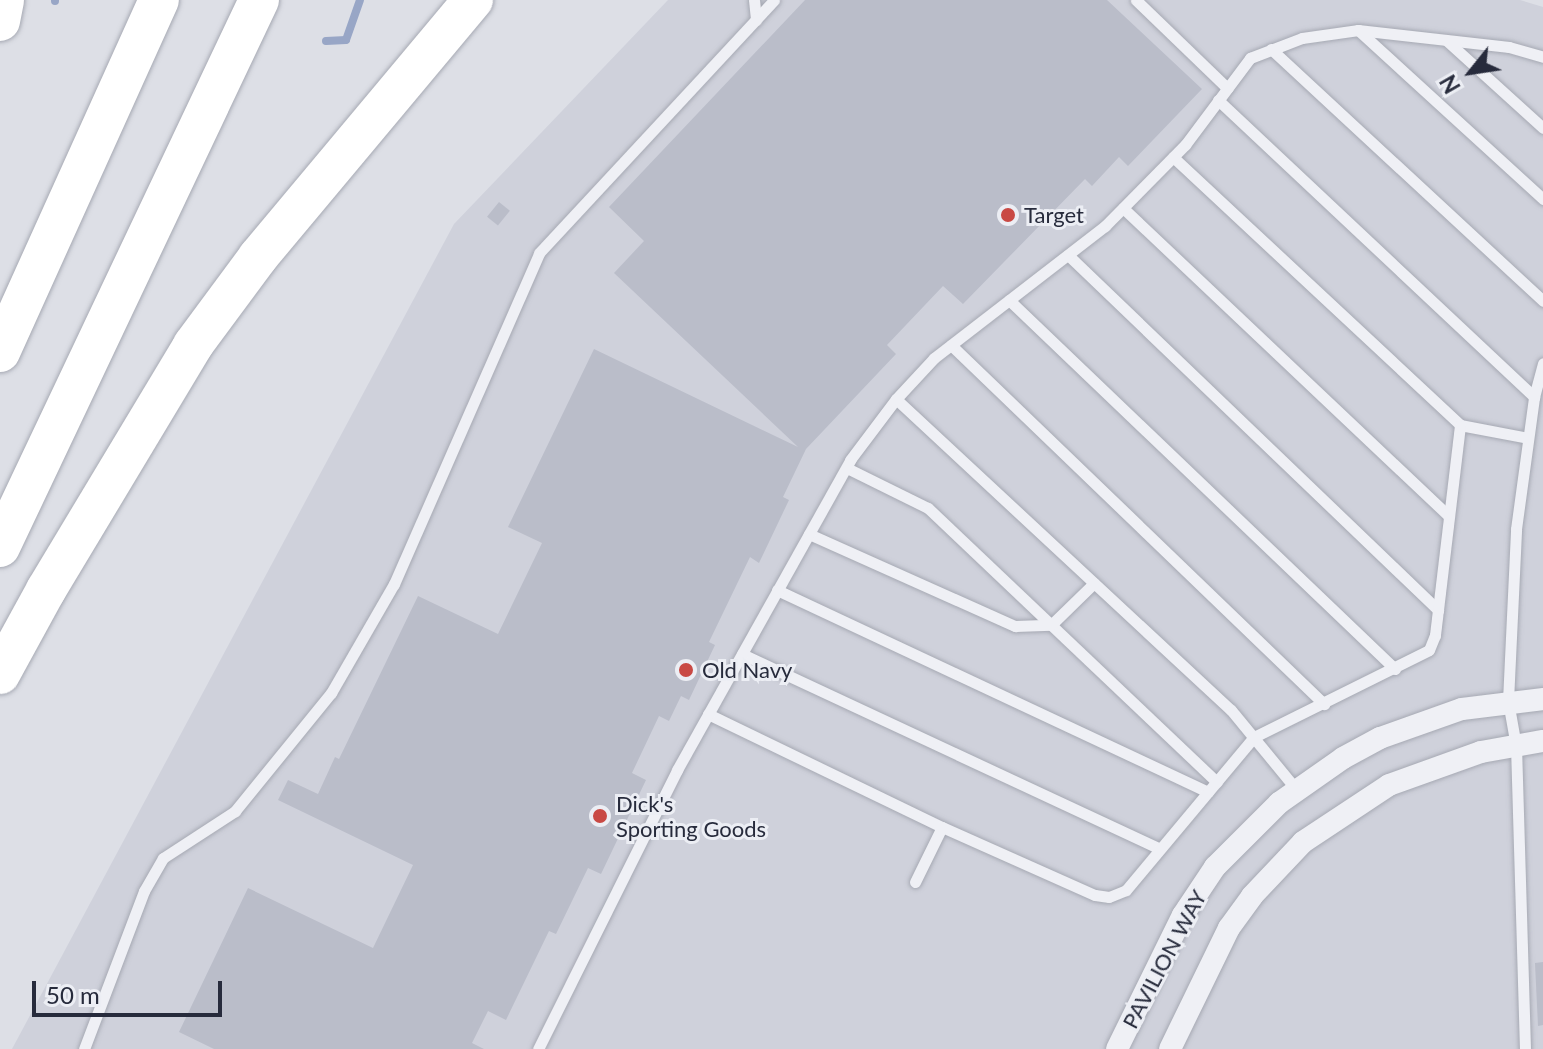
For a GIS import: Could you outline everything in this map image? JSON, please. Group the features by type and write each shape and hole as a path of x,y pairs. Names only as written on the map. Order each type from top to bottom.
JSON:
{"highway":[{"path":"0,21 4,0"},
{"path":"0,352 159,0"},
{"path":"0,547 259,0"},
{"path":"0,674 46,590 193,345 258,257 473,0"}],"street":[{"name":"PAVILION WAY","path":"1117,1049 1183,915 1215,867 1242,837 1296,789 1380,738 1462,709 1543,699"},
{"name":"PAVILION WAY","path":"1170,1049 1229,928 1252,896 1303,842 1389,785 1481,752 1543,741"}],"lane":[{"path":"754,0 756,20"},
{"path":"84,1049 144,891 163,858 235,811 331,693 394,584 539,253 774,0"},
{"path":"1136,0 1227,88"},
{"path":"1358,30 1543,199"},
{"path":"538,1049 708,714 847,468 896,399 951,345 1068,255 1123,208 1173,157 1250,58 1302,38 1358,30 1509,47 1543,57"},
{"path":"1446,40 1543,128"},
{"path":"1271,49 1543,301"},
{"path":"1218,100 1534,397"},
{"path":"1173,157 1460,425 1528,438"},
{"path":"1123,208 1449,516"},
{"path":"1068,255 1438,610"},
{"path":"1009,300 1395,669"},
{"path":"951,345 1324,704"},
{"path":"1525,1049 1516,746 1508,701 1516,529 1534,397 1543,363"},
{"path":"896,399 1231,710 1296,789"},
{"path":"708,714 942,827 1095,895 1109,897 1126,890 1254,737 1429,650 1438,610 1460,425"},
{"path":"847,468 928,508 1217,782"},
{"path":"809,534 1015,626 1051,625 1094,583"},
{"path":"777,590 1208,792"},
{"path":"742,654 1160,849"},
{"path":"915,882 942,827"}],"shaded area":[{"path":"668,0 1520,0 1543,7 1543,1049 12,1049 454,224"}],"building":[{"path":"805,0 1107,0 1202,89 1128,166 1119,157 1092,186 1085,179 963,304 943,286 887,345 896,354 806,449 783,497 789,500 759,563 750,557 709,642 715,645 689,700 681,696 669,721 659,716 632,773 646,780 601,874 588,868 556,934 549,931 506,1020 488,1011 472,1043 484,1049 214,1049 179,1032 248,888 373,948 413,865 278,800 288,780 318,794 335,757 339,759 418,596 498,634 542,543 508,527 594,349 798,447 614,273 644,241 609,207"},
{"path":"499,202 510,211 498,226 487,217"},
{"path":"1543,962 1543,1025 1538,1026 1535,963"}],"waterway":[{"path":"326,41 346,40 360,0"}],"place":[{"name":"Target","path":"1008,215"},
{"name":"Old Navy","path":"686,670"},
{"name":"Dick's Sporting Goods","path":"600,816"}]}
